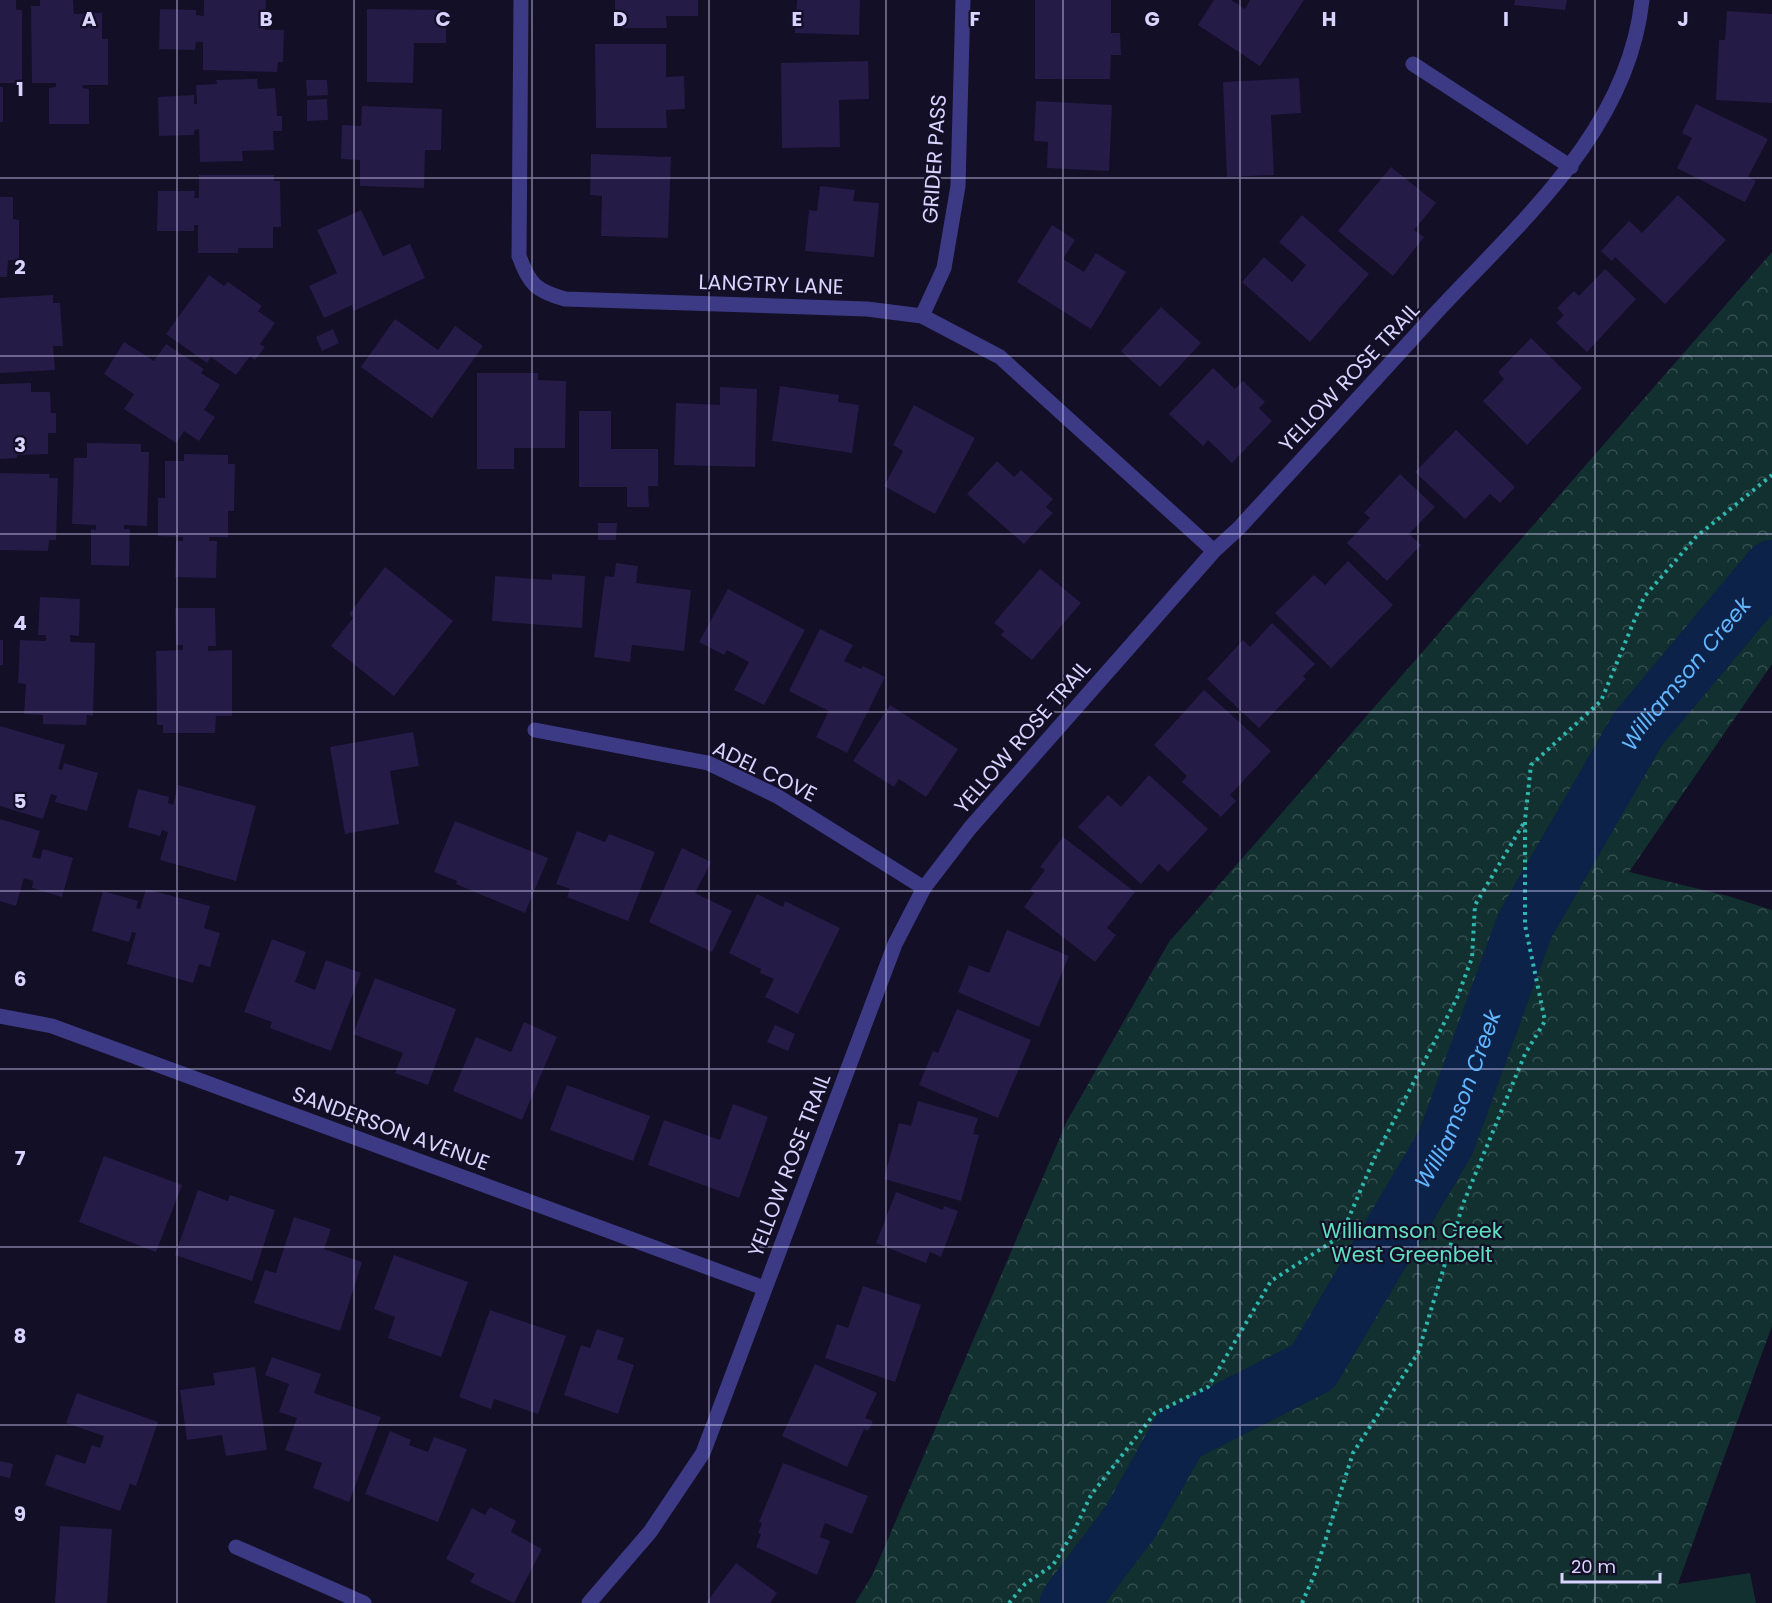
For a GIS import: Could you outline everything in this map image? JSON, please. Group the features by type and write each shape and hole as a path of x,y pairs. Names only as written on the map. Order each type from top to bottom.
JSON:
{"street":[{"name":"LANGTRY LANE","path":"521,0 519,256 526,278 544,293 565,299 867,309 922,316 1000,357 1214,550"},
{"name":"GRIDER PASS","path":"922,316 944,268 958,186 963,0"},
{"name":"YELLOW ROSE TRAIL","path":"589,1603 650,1532 703,1454 895,944 924,888 970,828 1214,550 1239,528 1571,167 1616,95 1638,33 1642,0"},
{"path":"1413,64 1571,167"},
{"name":"ADEL COVE","path":"535,730 708,763 777,796 924,888"},
{"name":"SANDERSON AVENUE","path":"0,1016 52,1026 764,1288"},
{"path":"236,1546 364,1603"}],"path":[{"path":"1302,1603 1315,1574 1353,1453 1418,1353 1463,1204 1525,1054 1545,1021 1525,925 1526,820 1531,765 1601,701 1644,597 1696,537 1772,476"},
{"path":"1009,1603 1024,1584 1053,1565 1073,1533 1091,1495 1155,1413 1208,1387 1271,1281 1341,1236 1373,1161 1457,998 1472,958 1475,905 1526,820"}],"green space":[{"name":"Williamson Creek West Greenbelt","path":"1772,252 1772,664 1629,872 1728,896 1772,910 1772,1326 1671,1603 855,1603 873,1574 1067,1121 1169,942"},
{"path":"1750,1573 1756,1603 1660,1603 1671,1585"}],"building":[{"path":"0,0 16,0 16,10 22,10 22,83 0,83"},
{"path":"40,0 73,0 74,14 102,13 102,39 108,39 108,85 82,85 83,88 89,89 89,124 49,124 49,88 56,87 56,83 32,83 31,6 40,6"},
{"path":"204,0 266,0 265,30 284,30 283,62 278,62 277,72 203,70 203,42 196,42 195,50 159,49 160,9 196,10 196,15 204,16"},
{"path":"615,0 698,0 698,16 666,16 667,28 615,28"},
{"path":"797,0 860,0 859,35 795,33"},
{"path":"1035,0 1111,0 1111,33 1120,33 1121,55 1111,55 1110,79 1035,79"},
{"path":"1214,0 1231,0 1245,9 1250,0 1304,0 1260,66 1198,25"},
{"path":"1515,0 1567,0 1565,10 1514,5"},
{"path":"367,9 446,10 446,43 414,43 413,83 367,82"},
{"path":"1727,11 1772,14 1772,103 1716,100 1719,40 1725,40"},
{"path":"595,44 666,44 666,77 684,76 685,109 666,110 667,128 596,128"},
{"path":"868,61 869,99 839,100 840,147 782,148 781,63"},
{"path":"1299,78 1301,113 1271,115 1274,175 1227,177 1223,82"},
{"path":"257,79 258,89 275,88 277,116 282,116 282,131 273,131 274,150 242,151 243,161 200,162 199,129 194,130 194,135 159,136 158,97 194,95 194,104 197,104 196,85 217,84 216,80"},
{"path":"306,80 327,80 328,95 307,96"},
{"path":"0,87 3,87 3,122 0,122"},
{"path":"327,99 328,120 307,121 307,100"},
{"path":"1036,101 1112,105 1109,171 1047,168 1048,142 1034,141"},
{"path":"1696,104 1768,139 1748,177 1756,181 1745,202 1677,168 1692,138 1682,133"},
{"path":"362,106 442,109 441,150 425,150 424,188 360,186 360,160 341,159 342,125 361,126"},
{"path":"591,154 671,157 668,238 601,236 602,196 590,195"},
{"path":"1391,167 1436,203 1414,230 1424,237 1393,276 1338,231"},
{"path":"199,175 274,175 274,181 280,181 281,227 273,227 273,248 238,248 238,253 198,253 198,225 194,225 194,231 157,231 158,191 195,191 194,198 199,198"},
{"path":"820,186 855,190 853,201 879,203 874,257 805,251 809,210 817,211"},
{"path":"1678,195 1726,240 1665,304 1615,257 1612,261 1601,251 1629,221 1642,233"},
{"path":"0,197 13,197 13,219 19,220 19,260 8,260 7,277 0,277"},
{"path":"361,210 383,256 410,244 425,278 354,311 352,305 324,318 309,286 337,273 317,230"},
{"path":"1302,215 1369,274 1310,342 1242,282 1264,257 1292,282 1306,265 1279,242"},
{"path":"1052,225 1075,240 1063,259 1084,272 1096,253 1126,272 1091,329 1017,282"},
{"path":"1605,269 1636,299 1587,352 1556,323 1564,315 1557,308 1574,291 1579,296"},
{"path":"209,275 224,286 228,282 262,306 258,311 275,323 260,344 265,347 255,360 250,356 236,375 211,357 207,363 166,334"},
{"path":"53,295 53,303 60,303 63,346 53,346 55,370 0,373 0,298"},
{"path":"1161,307 1201,343 1160,387 1121,351"},
{"path":"395,319 438,350 455,326 483,346 432,418 361,367"},
{"path":"333,329 339,343 322,351 316,337"},
{"path":"1531,338 1582,388 1527,445 1483,401 1504,379 1498,372"},
{"path":"124,342 154,361 166,344 204,369 201,373 220,385 204,410 215,417 199,441 184,431 176,443 124,409 134,394 104,374"},
{"path":"1213,368 1235,389 1243,381 1265,402 1259,408 1272,421 1232,463 1208,440 1203,446 1169,414"},
{"path":"477,373 538,373 538,380 566,381 565,448 514,448 514,469 477,469"},
{"path":"31,383 31,392 50,392 51,413 56,413 56,433 48,433 48,454 17,455 17,458 0,459 0,384"},
{"path":"780,386 839,395 838,402 859,405 852,453 772,441"},
{"path":"720,387 757,389 755,467 674,465 676,403 720,405"},
{"path":"914,405 975,438 935,514 884,486 903,451 893,445"},
{"path":"579,411 611,411 611,449 658,449 658,486 648,486 649,507 627,507 627,487 579,487"},
{"path":"1456,430 1515,487 1500,503 1490,494 1465,519 1415,472"},
{"path":"87,443 141,444 141,452 149,452 147,526 124,525 124,529 130,529 129,566 91,565 91,529 96,530 96,525 72,524 74,458 87,458"},
{"path":"184,454 228,455 228,464 235,464 234,511 228,511 228,537 209,537 209,541 217,541 216,578 175,577 176,541 183,541 183,537 158,536 158,498 165,498 165,461 184,461"},
{"path":"997,461 1014,477 1021,470 1053,499 1046,507 1053,513 1024,544 967,494"},
{"path":"0,473 50,474 49,478 58,478 56,540 49,540 48,551 0,550"},
{"path":"1400,474 1435,507 1409,534 1421,545 1387,581 1347,543 1370,518 1364,513"},
{"path":"598,523 617,523 616,540 598,540"},
{"path":"1348,561 1393,605 1331,668 1275,613 1314,575 1325,585"},
{"path":"616,563 638,566 636,583 691,590 684,651 632,645 630,662 594,657 605,576 614,577"},
{"path":"385,567 453,621 394,696 331,646 353,618 349,614"},
{"path":"1040,569 1081,603 1032,660 1001,635 1004,631 994,623"},
{"path":"552,574 585,576 582,628 492,621 495,576 552,580"},
{"path":"728,589 805,630 764,705 734,690 749,662 727,650 724,655 699,642"},
{"path":"40,597 80,599 79,636 70,635 70,642 95,643 93,716 87,715 86,725 43,724 43,715 24,714 26,684 18,683 20,640 46,641 46,635 38,635"},
{"path":"175,608 215,608 216,646 208,646 208,651 232,650 232,716 216,716 215,733 163,733 163,725 157,725 156,651 183,650 183,645 176,645"},
{"path":"1272,623 1315,664 1303,676 1306,679 1259,728 1207,679 1243,640 1250,647"},
{"path":"820,629 853,645 844,661 861,669 863,666 885,677 847,753 816,737 829,711 789,691"},
{"path":"0,640 3,640 3,665 0,665"},
{"path":"1204,690 1271,751 1230,795 1236,801 1221,817 1182,782 1187,776 1154,745"},
{"path":"890,705 958,749 926,797 899,779 894,787 853,761"},
{"path":"0,726 65,745 58,769 62,770 64,763 98,773 87,811 55,802 57,796 51,794 43,819 0,806"},
{"path":"413,732 419,766 390,771 399,824 345,834 330,747"},
{"path":"1149,775 1208,829 1168,872 1159,864 1141,884 1078,827 1108,795 1121,807"},
{"path":"178,785 256,806 236,881 160,860 168,832 162,830 160,836 128,827 138,789 169,797 168,803 173,805"},
{"path":"0,819 40,831 32,857 40,859 43,849 73,858 62,897 32,888 33,881 24,878 16,906 0,901"},
{"path":"455,821 548,858 525,913 456,884 457,881 434,872"},
{"path":"577,831 605,842 609,834 655,852 628,921 567,897 570,889 556,884"},
{"path":"1063,837 1135,892 1107,928 1116,935 1095,962 1024,907 1034,893 1030,890 1045,870 1040,867"},
{"path":"682,848 711,862 695,893 732,911 712,952 649,922"},
{"path":"146,889 210,906 204,928 220,933 210,967 199,964 193,983 127,964 136,933 132,932 129,942 92,931 103,891 138,901 136,908 140,909"},
{"path":"757,894 783,907 785,901 840,928 798,1014 765,997 774,979 760,973 761,969 729,953"},
{"path":"1007,930 1069,956 1039,1027 958,992 969,965 989,973"},
{"path":"272,939 306,952 295,982 315,990 326,960 361,973 331,1051 270,1028 272,1022 244,1012"},
{"path":"375,978 456,1009 428,1085 395,1073 403,1053 353,1034"},
{"path":"957,1009 1031,1040 998,1118 919,1085 933,1051 938,1053"},
{"path":"524,1022 557,1037 522,1120 453,1091 476,1037 511,1052"},
{"path":"775,1025 795,1034 788,1051 767,1042"},
{"path":"567,1085 650,1116 633,1161 550,1130"},
{"path":"918,1101 978,1118 973,1134 979,1135 961,1201 884,1179 899,1123 911,1126"},
{"path":"733,1104 768,1117 739,1198 648,1165 664,1120 720,1140"},
{"path":"104,1156 182,1185 156,1252 79,1222"},
{"path":"198,1190 228,1201 230,1195 275,1210 252,1281 175,1255"},
{"path":"896,1192 943,1210 944,1206 958,1211 941,1257 930,1252 926,1263 876,1243"},
{"path":"294,1217 331,1229 324,1249 362,1262 340,1331 254,1303 265,1270 276,1273"},
{"path":"394,1255 468,1282 441,1357 388,1338 395,1317 374,1309"},
{"path":"863,1286 921,1305 895,1382 825,1358 837,1324 848,1328"},
{"path":"490,1310 566,1336 538,1414 494,1399 491,1409 459,1397"},
{"path":"597,1329 624,1338 617,1359 634,1365 618,1414 564,1395 581,1345 590,1348"},
{"path":"272,1357 321,1374 314,1393 381,1417 349,1502 313,1488 322,1463 285,1450 297,1418 279,1412 289,1384 265,1375"},
{"path":"815,1364 877,1393 865,1418 873,1421 868,1431 864,1429 847,1467 782,1436"},
{"path":"255,1367 267,1450 226,1456 222,1435 187,1440 180,1390 215,1385 213,1373"},
{"path":"77,1393 158,1422 136,1486 130,1484 120,1511 45,1485 56,1454 85,1464 92,1445 100,1448 104,1436 66,1423"},
{"path":"390,1431 411,1440 409,1445 428,1452 434,1437 467,1449 438,1522 365,1494"},
{"path":"0,1461 13,1464 10,1478 0,1476"},
{"path":"783,1463 868,1496 852,1534 825,1523 820,1537 830,1541 817,1575 756,1547 761,1534 758,1533 762,1523 759,1522"},
{"path":"490,1507 516,1521 511,1532 542,1549 514,1603 470,1582 475,1574 446,1559 472,1508 485,1515"},
{"path":"60,1526 112,1529 107,1603 55,1603"},
{"path":"736,1563 777,1593 770,1603 706,1603"}],"waterway":[{"name":"Williamson Creek","path":"1069,1603 1131,1521 1179,1435 1313,1367 1446,1142 1525,925 1638,729 1772,569"}]}
